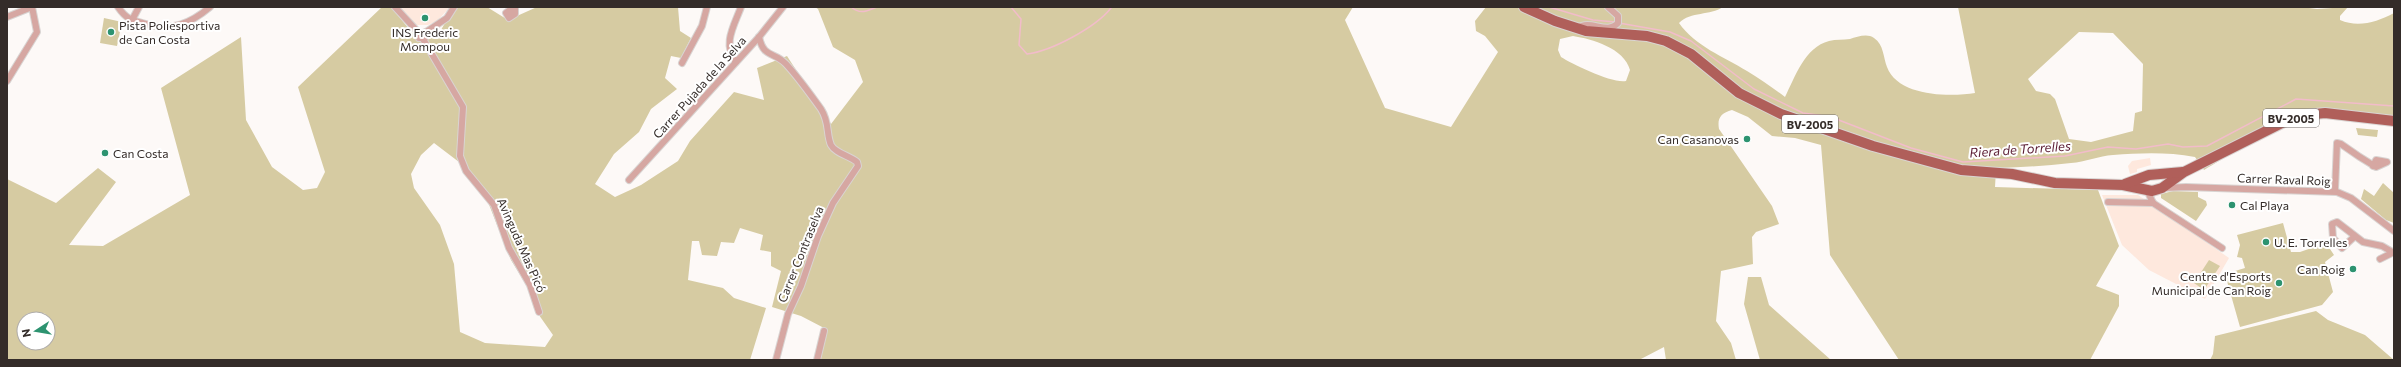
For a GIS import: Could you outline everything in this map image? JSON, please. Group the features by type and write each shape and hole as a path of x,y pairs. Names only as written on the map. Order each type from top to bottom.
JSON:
{"main road":[{"name":"BV-2005","path":"1524,7 1577,28 1604,33 1647,36 1666,41 1691,54 1727,84 1759,104 1873,146 1939,166 1961,170 2012,174 2055,183 2123,185 2146,191 2276,125 2299,115 2324,113 2394,121"},
{"name":"BV-2005","path":"2123,185 2149,175 2164,183"},
{"path":"2143,178 2142,183 2146,191"}],"street":[{"path":"7,17 32,7 37,25 37,32 7,81"},
{"path":"118,7 128,19 161,28 176,26 201,14 210,7"},
{"path":"132,20 139,7"},
{"name":"Avinguda Mas Picó","path":"395,7 418,32 418,38 423,39 463,108 460,156 464,166 494,205 509,248 530,285 539,312"},
{"path":"423,39 426,36 426,32 447,18 454,7"},
{"path":"682,63 702,26 707,7"},
{"path":"736,62 731,55 729,36 741,7"},
{"name":"Carrer Pujada de la Selva","path":"629,180 759,37 784,7"},
{"path":"1577,28 1587,25 1608,28 1617,22 1615,13 1608,7"},
{"path":"418,32 422,30 426,32"},
{"name":"Carrer Contraselva","path":"759,37 762,48 767,53 785,62 821,109 826,117 831,145 839,152 857,162 858,166 833,203 818,236 801,286 788,314 776,360"},
{"path":"2334,191 2337,143 2378,168 2387,162 2394,164"},
{"path":"2160,207 2155,197 2164,183"},
{"name":"Carrer Raval Roig","path":"2164,183 2186,187"},
{"name":"Carrer Raval Roig","path":"2164,183 2186,187 2334,191 2351,198 2394,231"},
{"path":"2138,203 2144,200 2146,191"},
{"path":"2146,191 2153,204"},
{"path":"2108,202 2153,204 2160,207 2222,248"},
{"path":"2354,237 2363,242 2382,246 2394,253"},
{"path":"2380,259 2394,253"},
{"path":"817,360 824,331"}],"shaded area":[{"path":"382,7 391,7 414,35 441,30 454,7 487,7 508,20 537,7 678,7 680,31 691,38 681,58 671,56 665,78 677,89 651,109 639,132 614,154 595,184 615,197 641,185 678,161 690,141 734,92 764,100 757,68 787,56 831,124 863,82 855,60 833,47 818,9 815,7 1353,7 1345,20 1385,108 1451,127 1498,52 1485,36 1476,31 1475,21 1486,7 1723,7 1712,12 1689,17 1679,23 1701,45 1752,74 1785,97 1797,72 1813,49 1829,41 1850,39 1859,36 1874,38 1880,44 1887,67 1893,77 1902,84 1926,93 1953,95 1975,93 1958,7 2301,7 2317,9 2348,7 2340,16 2340,20 2354,24 2367,23 2394,13 2394,127 2350,118 2306,116 2282,124 2268,131 2204,170 2195,157 2154,153 2113,155 2076,162 2044,166 1998,168 1996,170 1995,187 2098,190 2119,246 2096,286 2119,295 2119,306 2090,360 1899,360 1830,255 1821,145 1795,138 1772,136 1748,117 1732,110 1721,116 1719,119 1719,129 1772,206 1779,224 1756,232 1752,237 1753,264 1721,271 1716,321 1731,343 1736,360 1666,360 1664,347 1639,360 820,360 826,329 801,316 772,307 781,271 771,266 771,252 760,250 763,235 740,228 734,243 721,242 717,256 702,255 699,241 692,241 688,280 723,288 734,298 766,308 750,360 7,360 7,179 56,203 98,168 116,182 69,245 103,246 190,195 161,88 241,37 246,120 272,167 303,190 317,188 325,172 298,87","holes":["2079,32 2113,33 2143,64 2142,111 2135,113 2133,131 2091,142 2069,139 2055,99 2050,94 2036,91 2028,79","1573,36 1598,42 1614,50 1627,62 1630,70 1626,81 1612,80 1603,77 1561,57 1558,50 1560,39","434,143 459,162 467,177 486,197 511,260 527,286 534,308 553,335 545,347 485,343 460,332 454,264 440,225 414,188 411,174 421,155"]},
{"name":"INS Frederic Mompou","path":"399,7 450,7 437,21 428,25 416,25"},
{"name":"Pista Poliesportiva de Can Costa","path":"104,18 122,22 117,46 100,43"},
{"path":"2356,128 2378,130 2377,137 2358,135"},
{"path":"2150,158 2151,165 2137,169 2137,172 2130,174 2128,166 2132,161"},
{"path":"2383,183 2394,193 2394,223 2386,220 2361,199 2364,189 2374,196"},
{"path":"2173,191 2198,192 2198,197 2206,201 2207,205 2196,221 2161,198 2161,194"},
{"path":"2102,195 2138,195 2229,258 2205,299 2149,270 2122,245"},
{"name":"Centre d'Esports Municipal de Can Roig","path":"2283,223 2291,252 2300,252 2326,243 2334,255 2325,262 2333,292 2322,305 2240,327 2225,274 2245,268 2242,258 2237,257 2240,245 2237,235"},
{"path":"2209,260 2220,266 2204,290 2194,283"},
{"path":"1748,277 1761,277 1769,305 1831,360 1760,360 1744,304"},
{"path":"2316,311 2328,320 2365,335 2394,360 2210,360 2213,354 2215,336"}],"waterway":[{"name":"Riera de Torrelles","path":"851,7 861,12 877,7"},
{"name":"Riera de Torrelles","path":"1011,7 1021,19 1019,45 1027,54 1049,48 1073,37 1095,23 1111,8"},
{"name":"Riera de Torrelles","path":"1549,7 1593,20 1615,22"},
{"name":"Riera de Torrelles","path":"1619,23 1670,32 1691,41 1754,89 1803,113 1831,117 1911,148 1963,162 2065,156 2108,147 2136,149 2168,144 2183,147 2207,146 2296,99 2394,106"}],"place":[{"name":"INS Frederic Mompou","path":"425,18"},
{"name":"Pista Poliesportiva de Can Costa","path":"111,32"},
{"name":"Can Casanovas","path":"1747,139"},
{"name":"Can Costa","path":"105,153"},
{"name":"Cal Playa","path":"2232,205"},
{"name":"U. E. Torrelles","path":"2266,242"},
{"name":"Can Roig","path":"2353,269"},
{"name":"Centre d'Esports Municipal de Can Roig","path":"2279,283"}]}
